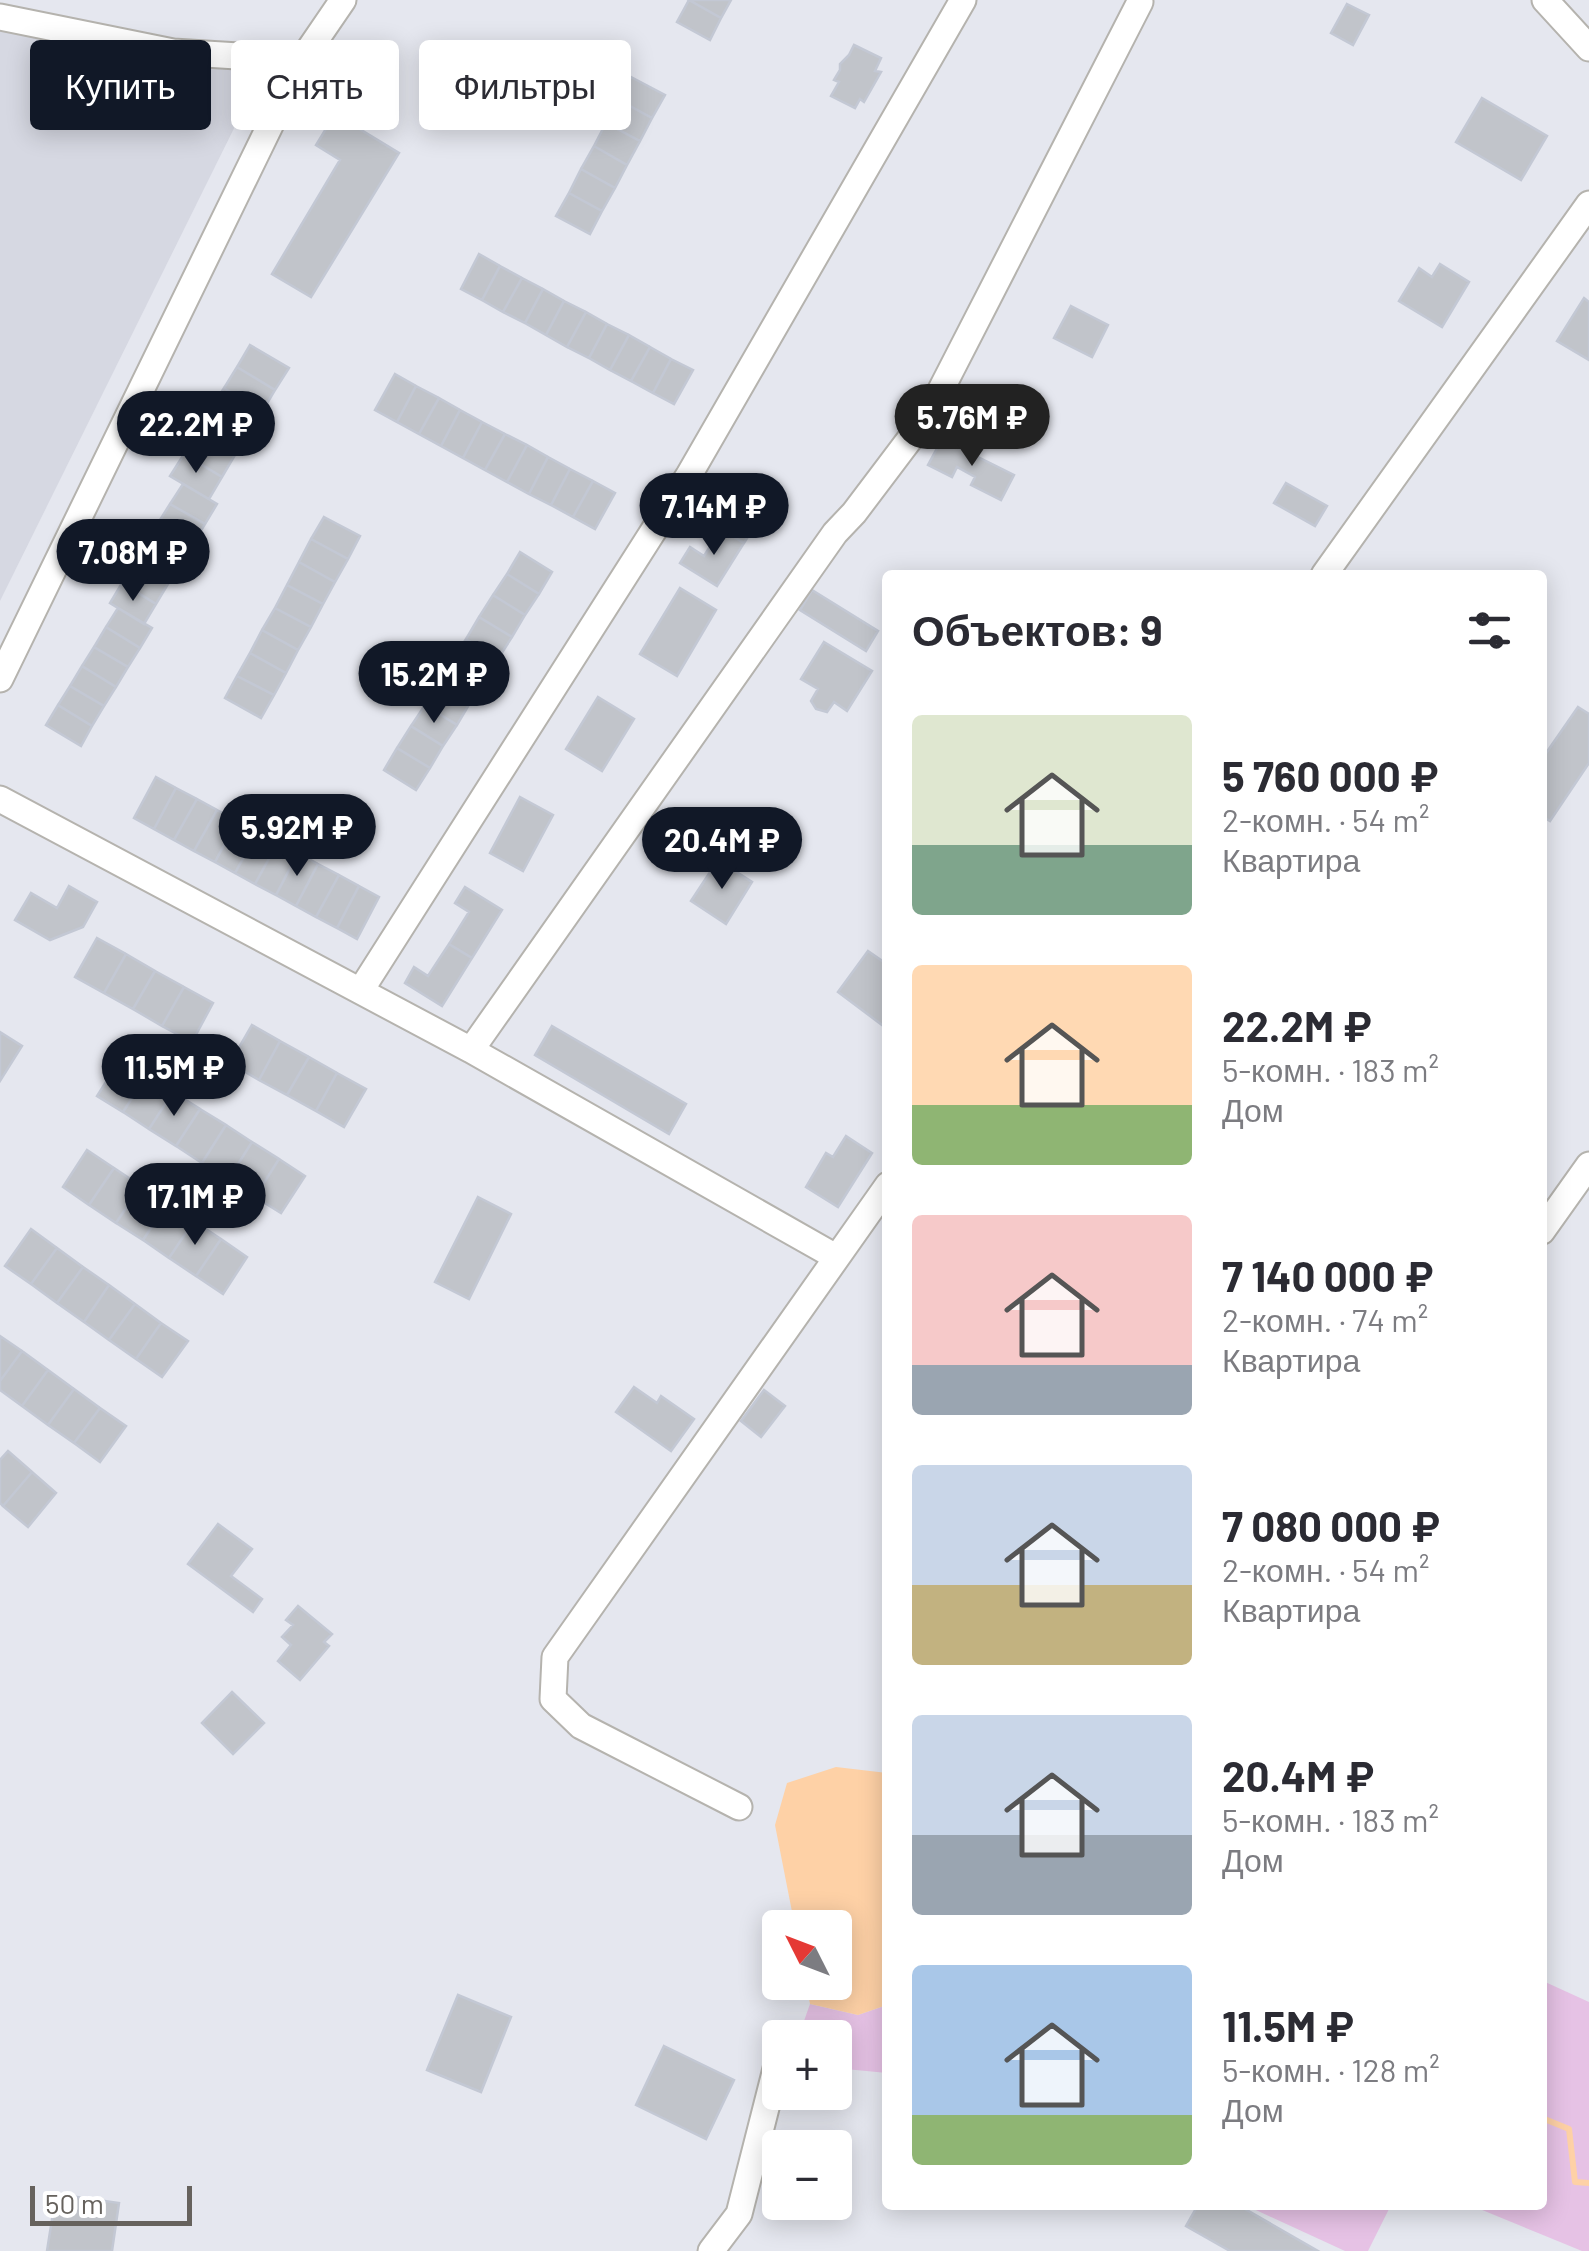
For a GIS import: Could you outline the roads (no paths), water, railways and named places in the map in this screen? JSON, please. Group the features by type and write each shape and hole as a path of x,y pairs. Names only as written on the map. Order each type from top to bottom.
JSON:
{"street":[{"path":"316,40 343,0"},
{"path":"361,990 689,475 963,0"},
{"path":"1544,0 1589,48"},
{"path":"470,1050 835,533 928,415 1140,2"},
{"path":"0,16 174,52 231,56"},
{"path":"0,679 268,130"},
{"path":"1328,570 1589,204"},
{"path":"0,799 361,990 836,1258"},
{"path":"1547,1224 1589,1165"},
{"path":"739,1807 581,1726 552,1699 555,1657 882,1193"},
{"path":"712,2251 739,2214 765,2110"}],"waterway":[{"path":"1547,2120 1569,2129 1575,2182 1589,2183"}]}
